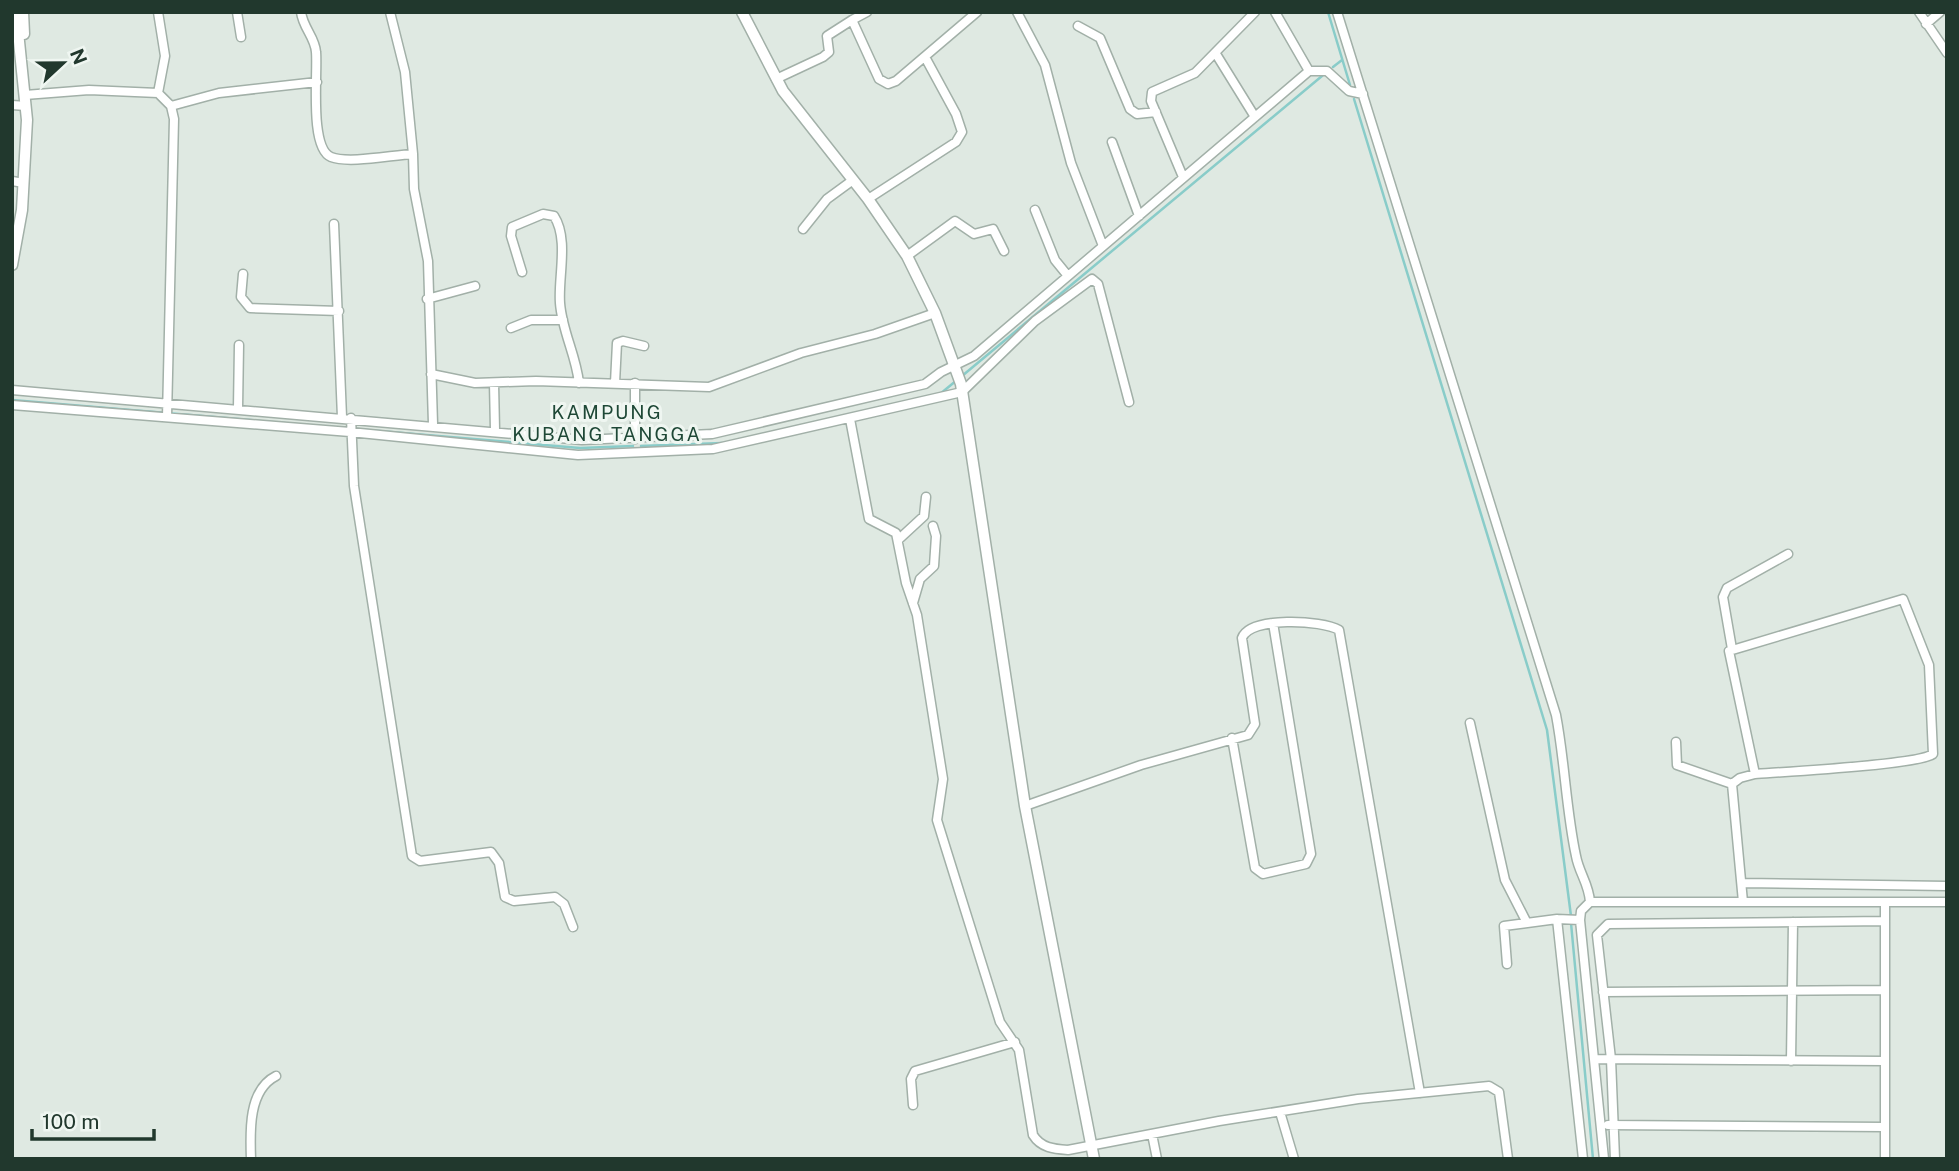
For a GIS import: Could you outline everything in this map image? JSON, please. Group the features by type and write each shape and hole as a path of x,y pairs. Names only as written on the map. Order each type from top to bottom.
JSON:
{"street":[{"path":"13,259 24,183 26,106 15,26 16,12"},
{"path":"23,12 24,93"},
{"path":"158,12 165,56 158,93"},
{"path":"237,12 241,37"},
{"path":"301,12 303,23 316,47 316,120 325,153 331,157 349,158 413,154"},
{"path":"390,12 405,72 414,189 428,261 427,299 433,424"},
{"path":"742,12 776,79 798,113 868,199 907,256 935,313 955,368 961,388 1025,806 1094,1159"},
{"path":"776,79 827,55 827,37 867,12"},
{"path":"852,20 872,70 883,83 896,81 977,12"},
{"path":"1017,12 1045,65 1071,163 1103,246"},
{"path":"1183,177 1151,101 1152,92 1191,76 1216,54 1255,12"},
{"path":"1275,12 1309,71"},
{"path":"1337,12 1556,715 1576,855 1589,885 1590,902"},
{"path":"1919,12 1947,53"},
{"path":"1926,24 1940,12"},
{"path":"1078,26 1100,38 1133,112 1156,112"},
{"path":"1216,54 1255,117"},
{"path":"868,199 956,142 961,132 956,114 925,57"},
{"path":"12,405 166,410 349,424 433,424 562,440 712,434 749,426 918,387 955,368 974,356 1309,71 1327,71 1349,91 1363,94"},
{"path":"171,106 219,93 317,82"},
{"path":"24,93 89,90 158,93 171,106 174,119 175,187 166,410"},
{"path":"12,105 26,106"},
{"path":"1112,142 1139,216"},
{"path":"803,229 818,207 853,180"},
{"path":"12,181 24,183"},
{"path":"1035,210 1055,260 1068,276"},
{"path":"522,272 511,236 512,227 543,214 554,216 560,239 560,301 563,320 576,358 579,383"},
{"path":"907,256 955,220 974,234 993,229 1004,251"},
{"path":"334,224 354,486 412,856 420,861 491,852 499,863 505,897 514,901 555,897 564,904 573,927"},
{"path":"243,274 241,297 250,308 339,311"},
{"path":"12,390 166,410 238,408 578,455 713,449 850,419 961,388 1035,321 1092,278 1098,284 1129,402"},
{"path":"427,299 475,286"},
{"path":"430,374 464,383 635,383 696,387 722,384 801,353 875,334 935,313"},
{"path":"511,328 531,320 563,320"},
{"path":"615,383 617,343 623,341 644,346"},
{"path":"238,408 239,345"},
{"path":"494,383 495,430"},
{"path":"635,383 635,439"},
{"path":"850,419 869,519 894,530 917,615 943,779 937,820 1000,1022 1016,1042 1033,1135 1037,1142 1057,1149 1091,1147 1394,1093 1489,1086 1496,1089 1508,1159"},
{"path":"562,440 578,455"},
{"path":"898,540 924,516 926,497"},
{"path":"913,603 920,579 934,566 936,536 933,526"},
{"path":"1755,774 1728,657 1732,649 1723,597 1727,587 1788,554"},
{"path":"1676,742 1675,760 1679,767 1732,783 1755,774 1930,756 1934,750 1929,665 1903,600 1732,649"},
{"path":"1025,806 1248,735 1255,724 1243,636 1252,626 1273,623 1336,628 1342,635 1420,1093"},
{"path":"1232,738 1255,868 1263,874 1306,864 1311,855 1273,623"},
{"path":"1470,723 1505,880 1527,921"},
{"path":"1732,783 1743,902"},
{"path":"1743,883 1947,886"},
{"path":"1604,1159 1577,920 1590,902 1947,902"},
{"path":"1885,903 1885,1159"},
{"path":"1560,920 1583,1159"},
{"path":"1507,964 1503,928 1510,923 1577,920"},
{"path":"1791,1061 1793,922"},
{"path":"1615,1159 1611,1059 1597,935 1608,924 1885,922"},
{"path":"1603,992 1885,990"},
{"path":"913,1105 911,1079 915,1071 1016,1042"},
{"path":"1594,1059 1885,1061"},
{"path":"251,1159 256,1100 265,1083 275,1076"},
{"path":"1280,1112 1294,1159"},
{"path":"1600,1125 1885,1127"},
{"path":"1152,1134 1157,1159"}],"waterway":[{"path":"1328,12 1350,85"},
{"path":"1333,67 1342,60"},
{"path":"962,376 1322,76"},
{"path":"1354,99 1547,730 1571,916"},
{"path":"940,394 957,380"},
{"path":"12,400 580,448 633,446"},
{"path":"641,446 722,443"},
{"path":"1571,923 1593,1159"}],"district":[{"name":"KAMPUNG KUBANG TANGGA","path":"607,423"}]}
